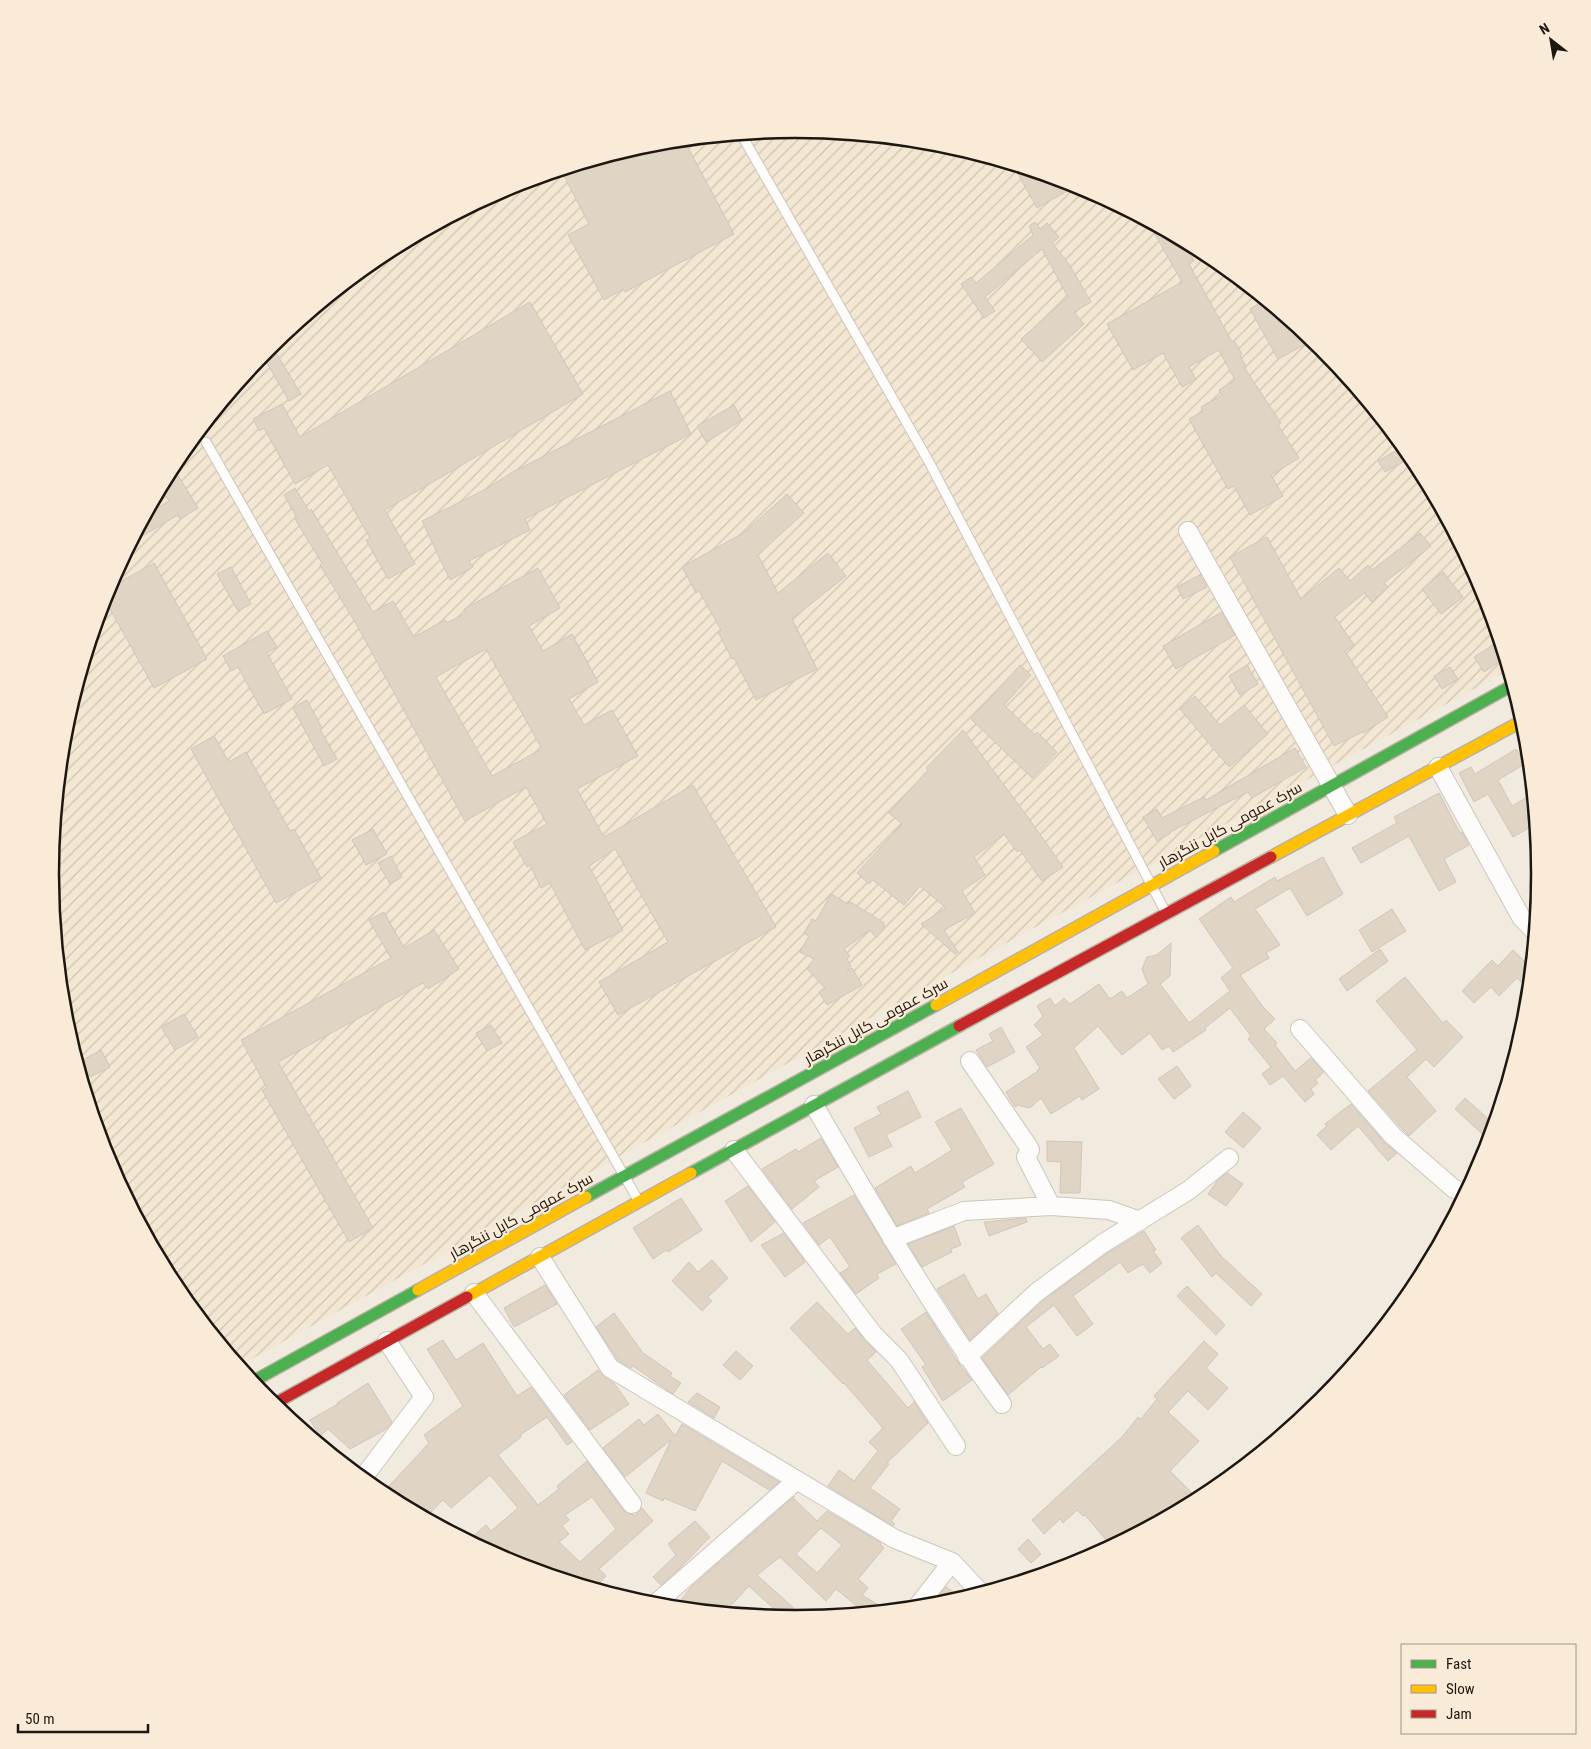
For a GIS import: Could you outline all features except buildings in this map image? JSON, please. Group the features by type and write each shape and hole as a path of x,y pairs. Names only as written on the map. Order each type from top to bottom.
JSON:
{"highway":[{"name":"سرک عمومی کابل ننگرهار","path":"259,1378 624,1176 784,1090 1508,688"},
{"path":"281,1400 814,1106 1516,724"}],"street":[{"path":"1188,531 1348,815"},
{"path":"1438,767 1521,917 1531,927"},
{"path":"1300,1028 1393,1136 1453,1188 1460,1192"},
{"path":"970,1061 1028,1146 1030,1150 1026,1157 1051,1206"},
{"path":"814,1106 892,1239 967,1357 1002,1404"},
{"path":"734,1150 874,1334 900,1360 956,1446"},
{"path":"967,1357 1037,1292 1102,1244 1189,1190 1229,1158"},
{"path":"892,1239 964,1211 1051,1206 1108,1210 1140,1221"},
{"path":"540,1257 610,1368 895,1539 952,1562 976,1588"},
{"path":"474,1293 632,1504"},
{"path":"367,1473 424,1397 387,1341"},
{"path":"661,1599 797,1480"},
{"path":"922,1600 952,1562"}],"lane":[{"path":"744,139 928,460 1167,914"},
{"path":"206,442 639,1202"}],"shaded area":[{"path":"796,138 844,139 892,144 939,152 986,163 1032,177 1077,194 1164,236 1205,262 1244,290 1281,321 1349,389 1380,426 1434,506 1476,593 1504,673 988,953 245,1363 211,1323 183,1284 157,1243 135,1200 115,1156 98,1111 84,1065 65,971 60,923 59,874 60,826 65,778 84,684 98,638 115,593 157,506 183,465 211,426 275,354 347,290 386,262 427,236 514,194 559,177 605,163 652,152 699,144 747,139"}],"traffic: fast":[{"path":"1214,851 1508,688"},
{"path":"586,1197 936,1005"},
{"path":"691,1173 959,1026"},
{"path":"259,1378 418,1290"}],"traffic: slow":[{"path":"1271,857 1516,724"},
{"path":"936,1005 1214,851"},
{"path":"467,1297 691,1173"},
{"path":"418,1290 586,1197"}],"traffic: jam":[{"path":"959,1026 1271,857"},
{"path":"281,1400 467,1297"}]}
